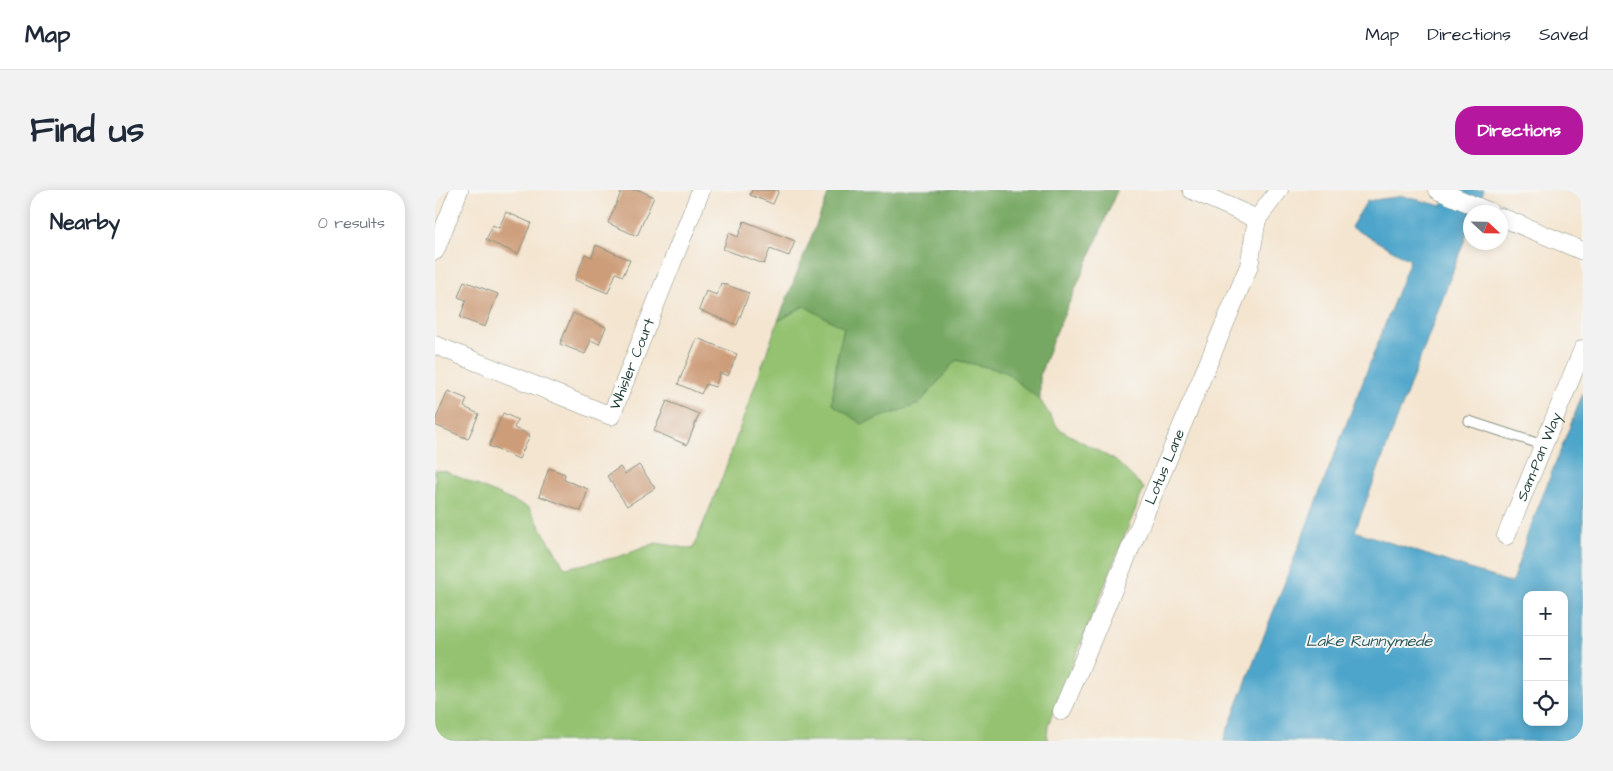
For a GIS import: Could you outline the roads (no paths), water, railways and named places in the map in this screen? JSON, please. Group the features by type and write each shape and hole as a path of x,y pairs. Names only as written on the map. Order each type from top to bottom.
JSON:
{"street":[{"path":"435,251 459,190"},
{"name":"Whisler Court","path":"435,345 611,416 701,190"},
{"path":"1192,190 1216,195 1257,219 1279,190"},
{"path":"1437,190 1472,205"},
{"name":"Lotus Lane","path":"1062,711 1249,266 1257,219"},
{"path":"1508,220 1583,250"},
{"name":"Sam-Pan Way","path":"1506,536 1583,350"}],"lane":[{"path":"1469,421 1543,445"}],"water":[{"name":"Lake Runnymede","path":"1446,190 1484,190 1479,205 1463,205 1463,245 1355,531 1512,583 1528,533 1583,393 1583,741 1223,741 1410,260 1351,227 1367,201 1403,196 1442,206"}]}
